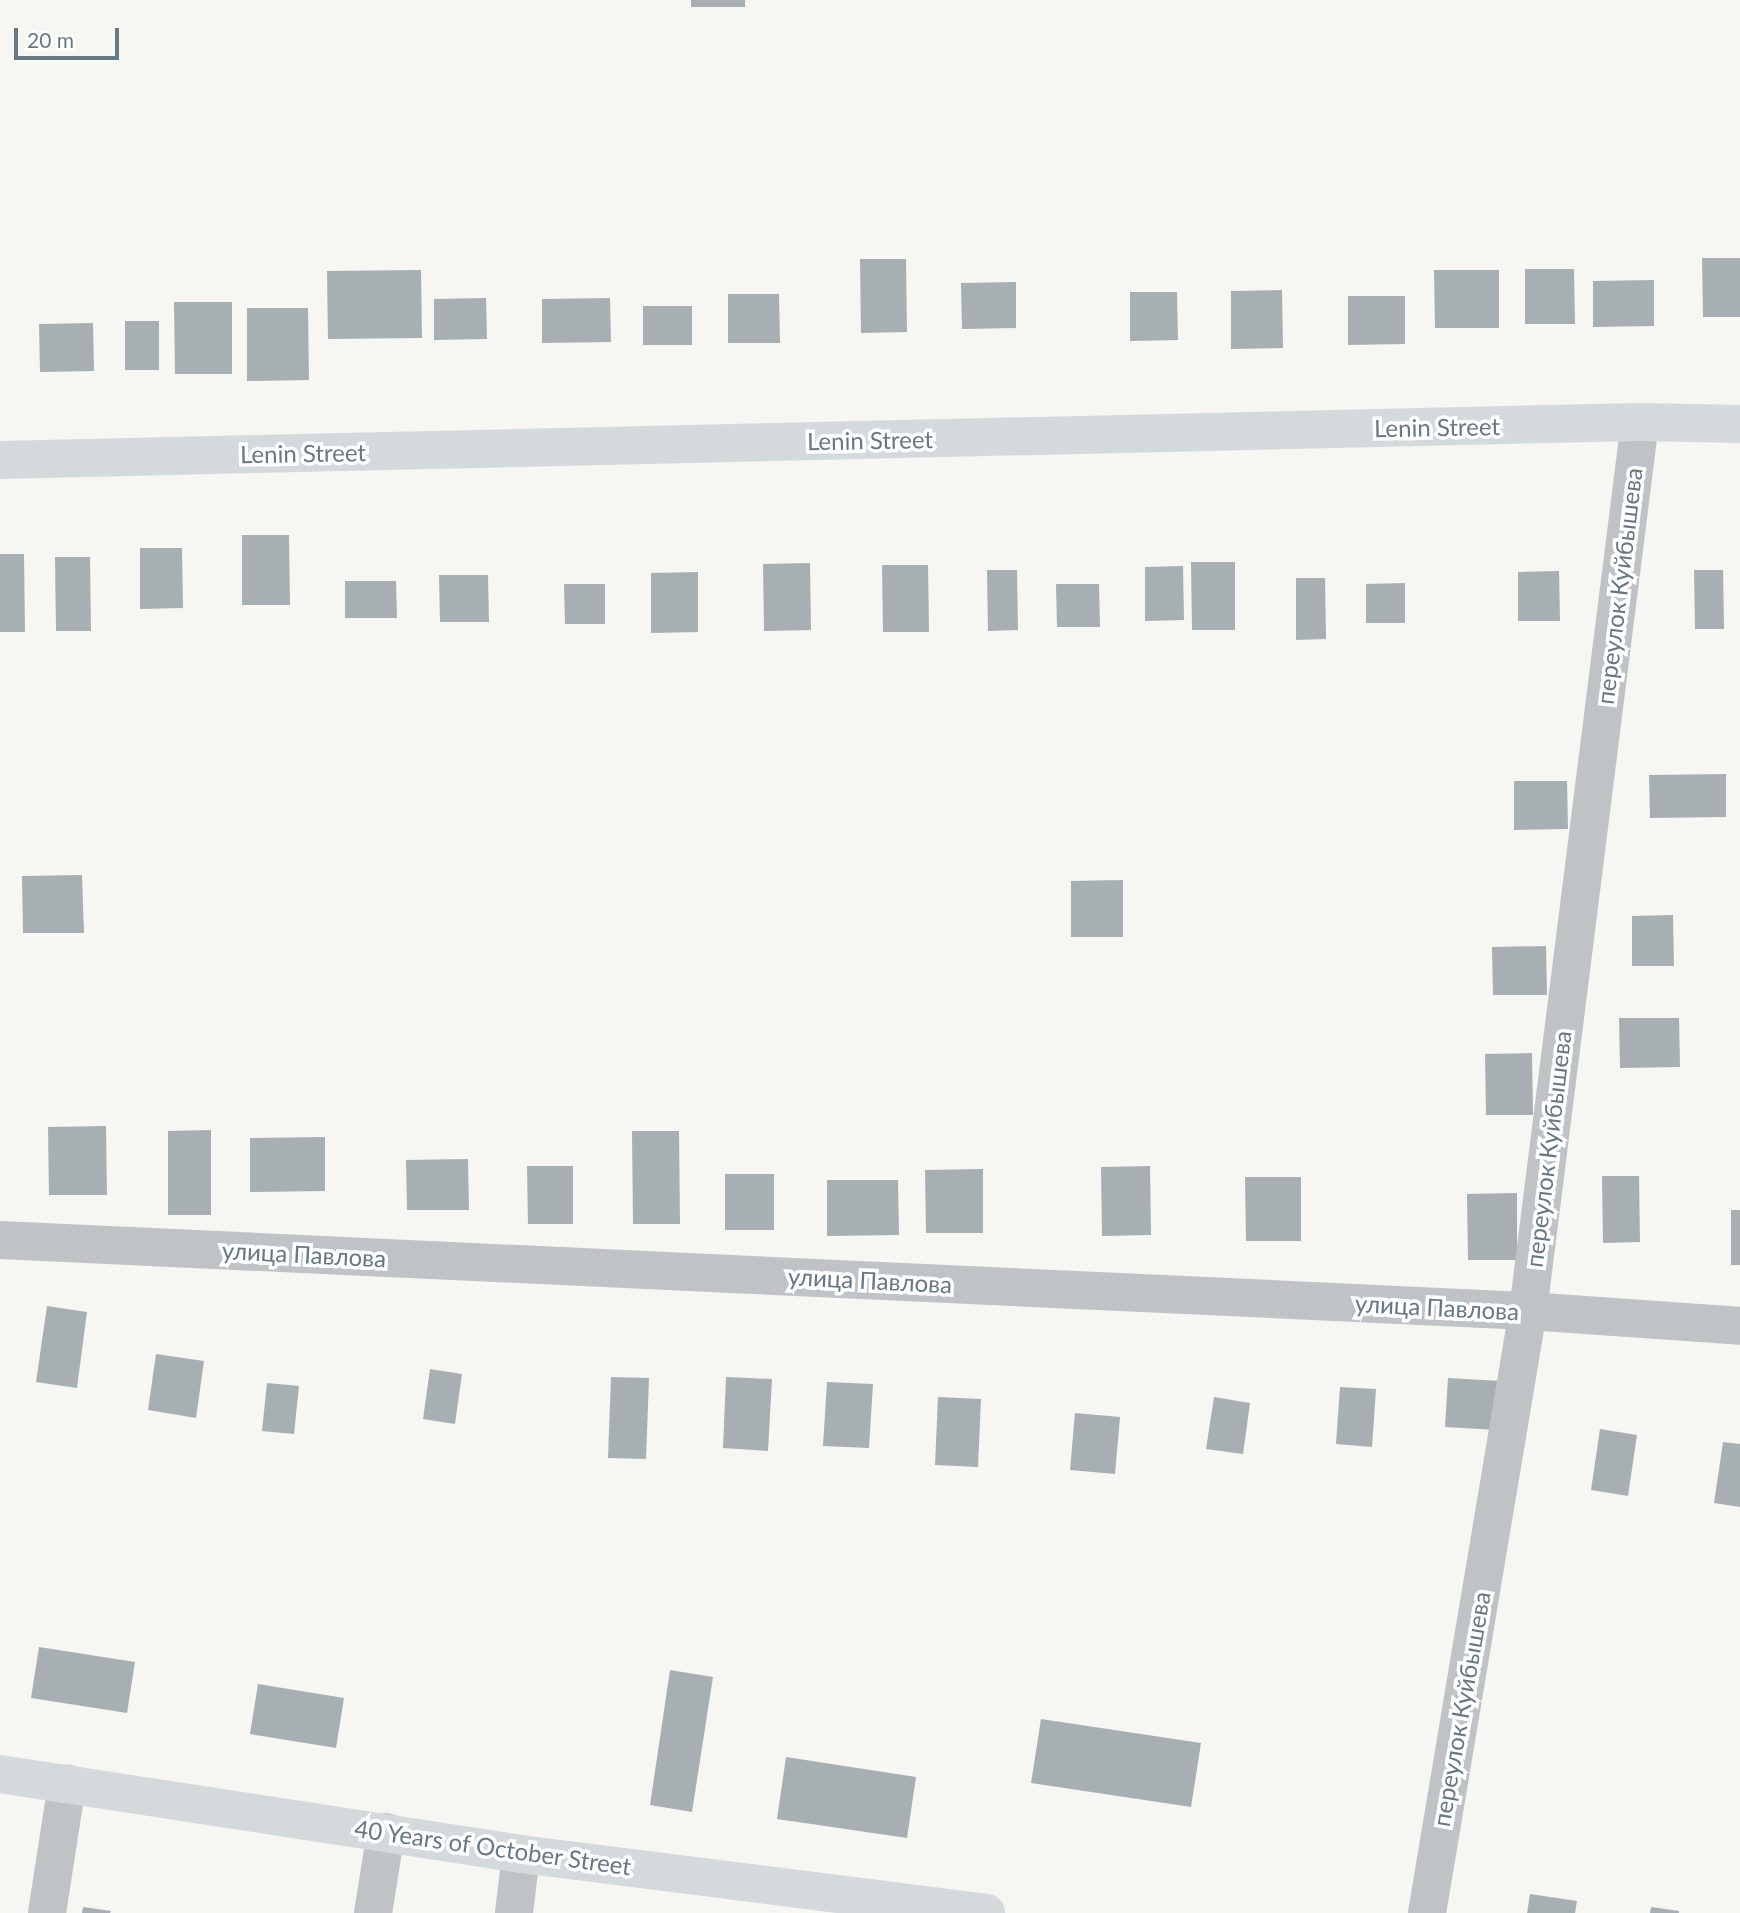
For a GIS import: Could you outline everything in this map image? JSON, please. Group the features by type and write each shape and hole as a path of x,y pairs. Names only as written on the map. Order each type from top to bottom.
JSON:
{"street":[{"name":"Lenin Street","path":"0,460 1640,422 1740,424"},
{"name":"переулок Куйбышева","path":"1427,1913 1528,1311 1640,422"},
{"name":"улица Павлова","path":"0,1240 1528,1311 1740,1326"},
{"name":"40 Years of October Street","path":"0,1774 521,1854 986,1913"},
{"path":"47,1913 67,1784"},
{"path":"373,1913 386,1832"},
{"path":"514,1913 521,1854"}],"building":[{"path":"691,0 745,0 745,7 691,7"},
{"path":"1702,258 1740,258 1740,317 1703,317"},
{"path":"860,259 906,259 907,332 861,333"},
{"path":"1525,269 1574,269 1575,324 1525,324"},
{"path":"421,270 422,338 328,339 327,271"},
{"path":"1434,270 1499,270 1499,328 1435,328"},
{"path":"1654,280 1654,326 1593,327 1593,281"},
{"path":"1016,282 1016,328 962,329 961,283"},
{"path":"1282,290 1283,348 1231,349 1231,291"},
{"path":"1130,292 1177,292 1178,340 1130,341"},
{"path":"728,294 779,294 780,343 728,343"},
{"path":"1348,296 1405,296 1405,344 1348,345"},
{"path":"486,298 487,339 434,340 434,299"},
{"path":"610,298 611,342 542,343 542,299"},
{"path":"174,302 232,302 232,374 175,374"},
{"path":"643,306 692,306 692,345 643,345"},
{"path":"247,308 308,308 309,380 247,381"},
{"path":"125,321 159,321 159,370 125,370"},
{"path":"93,323 94,371 40,372 39,324"},
{"path":"242,535 289,535 290,605 242,605"},
{"path":"140,548 182,548 183,608 140,609"},
{"path":"0,554 24,554 25,632 0,632"},
{"path":"55,557 90,557 91,631 56,631"},
{"path":"1191,562 1235,562 1235,630 1192,630"},
{"path":"810,563 811,630 764,631 763,564"},
{"path":"882,565 928,565 929,632 883,632"},
{"path":"1183,566 1184,620 1145,621 1145,567"},
{"path":"987,570 1017,570 1018,630 988,631"},
{"path":"1694,570 1723,570 1724,629 1695,629"},
{"path":"1559,571 1560,621 1518,621 1518,572"},
{"path":"698,572 698,632 651,633 651,573"},
{"path":"439,575 488,575 489,622 440,622"},
{"path":"1296,578 1325,578 1326,639 1296,640"},
{"path":"345,581 396,581 397,618 345,618"},
{"path":"1405,583 1405,623 1366,623 1366,584"},
{"path":"564,584 605,584 605,624 565,624"},
{"path":"1056,584 1099,584 1100,627 1057,627"},
{"path":"1726,774 1726,817 1650,818 1649,775"},
{"path":"1514,781 1567,781 1568,829 1514,830"},
{"path":"82,875 84,933 23,933 22,876"},
{"path":"1123,880 1123,937 1071,937 1071,881"},
{"path":"1673,915 1674,966 1632,966 1632,916"},
{"path":"1546,946 1547,995 1493,995 1492,947"},
{"path":"1619,1018 1679,1018 1680,1067 1620,1068"},
{"path":"1532,1053 1533,1115 1486,1115 1485,1054"},
{"path":"106,1126 107,1195 49,1195 48,1127"},
{"path":"211,1130 211,1215 168,1215 168,1131"},
{"path":"632,1131 679,1131 680,1224 633,1224"},
{"path":"325,1137 325,1191 250,1192 250,1138"},
{"path":"468,1159 469,1210 407,1210 406,1160"},
{"path":"527,1166 573,1166 573,1224 528,1224"},
{"path":"1150,1166 1151,1235 1102,1236 1101,1167"},
{"path":"983,1169 983,1233 926,1233 925,1170"},
{"path":"725,1174 774,1174 774,1230 725,1230"},
{"path":"1602,1176 1639,1176 1640,1242 1603,1243"},
{"path":"1245,1177 1301,1177 1301,1241 1246,1241"},
{"path":"827,1180 898,1180 899,1235 827,1236"},
{"path":"1517,1193 1517,1260 1468,1260 1467,1194"},
{"path":"1731,1210 1740,1210 1740,1265 1731,1265"},
{"path":"47,1306 87,1312 77,1388 36,1382"},
{"path":"156,1354 204,1361 196,1418 148,1410"},
{"path":"430,1369 462,1374 455,1424 423,1419"},
{"path":"611,1377 649,1378 646,1459 608,1458"},
{"path":"726,1377 772,1379 768,1451 723,1448"},
{"path":"1448,1378 1500,1381 1497,1430 1445,1427"},
{"path":"827,1382 873,1384 869,1448 823,1446"},
{"path":"267,1383 299,1386 294,1434 262,1431"},
{"path":"1340,1387 1376,1389 1372,1447 1336,1444"},
{"path":"938,1397 981,1399 978,1467 935,1465"},
{"path":"1214,1397 1250,1403 1243,1454 1206,1449"},
{"path":"1075,1413 1120,1417 1115,1474 1070,1470"},
{"path":"1600,1429 1637,1435 1628,1496 1591,1490"},
{"path":"1723,1442 1740,1444 1740,1507 1714,1503"},
{"path":"39,1647 135,1662 127,1713 31,1698"},
{"path":"670,1670 713,1677 692,1812 650,1805"},
{"path":"258,1684 344,1698 336,1748 250,1734"},
{"path":"1041,1719 1201,1743 1191,1807 1031,1783"},
{"path":"786,1757 916,1777 907,1838 777,1819"},
{"path":"1530,1894 1577,1901 1575,1913 1527,1913"},
{"path":"83,1907 111,1911 82,1913"},
{"path":"1651,1907 1679,1911 1679,1913 1650,1913"}]}
